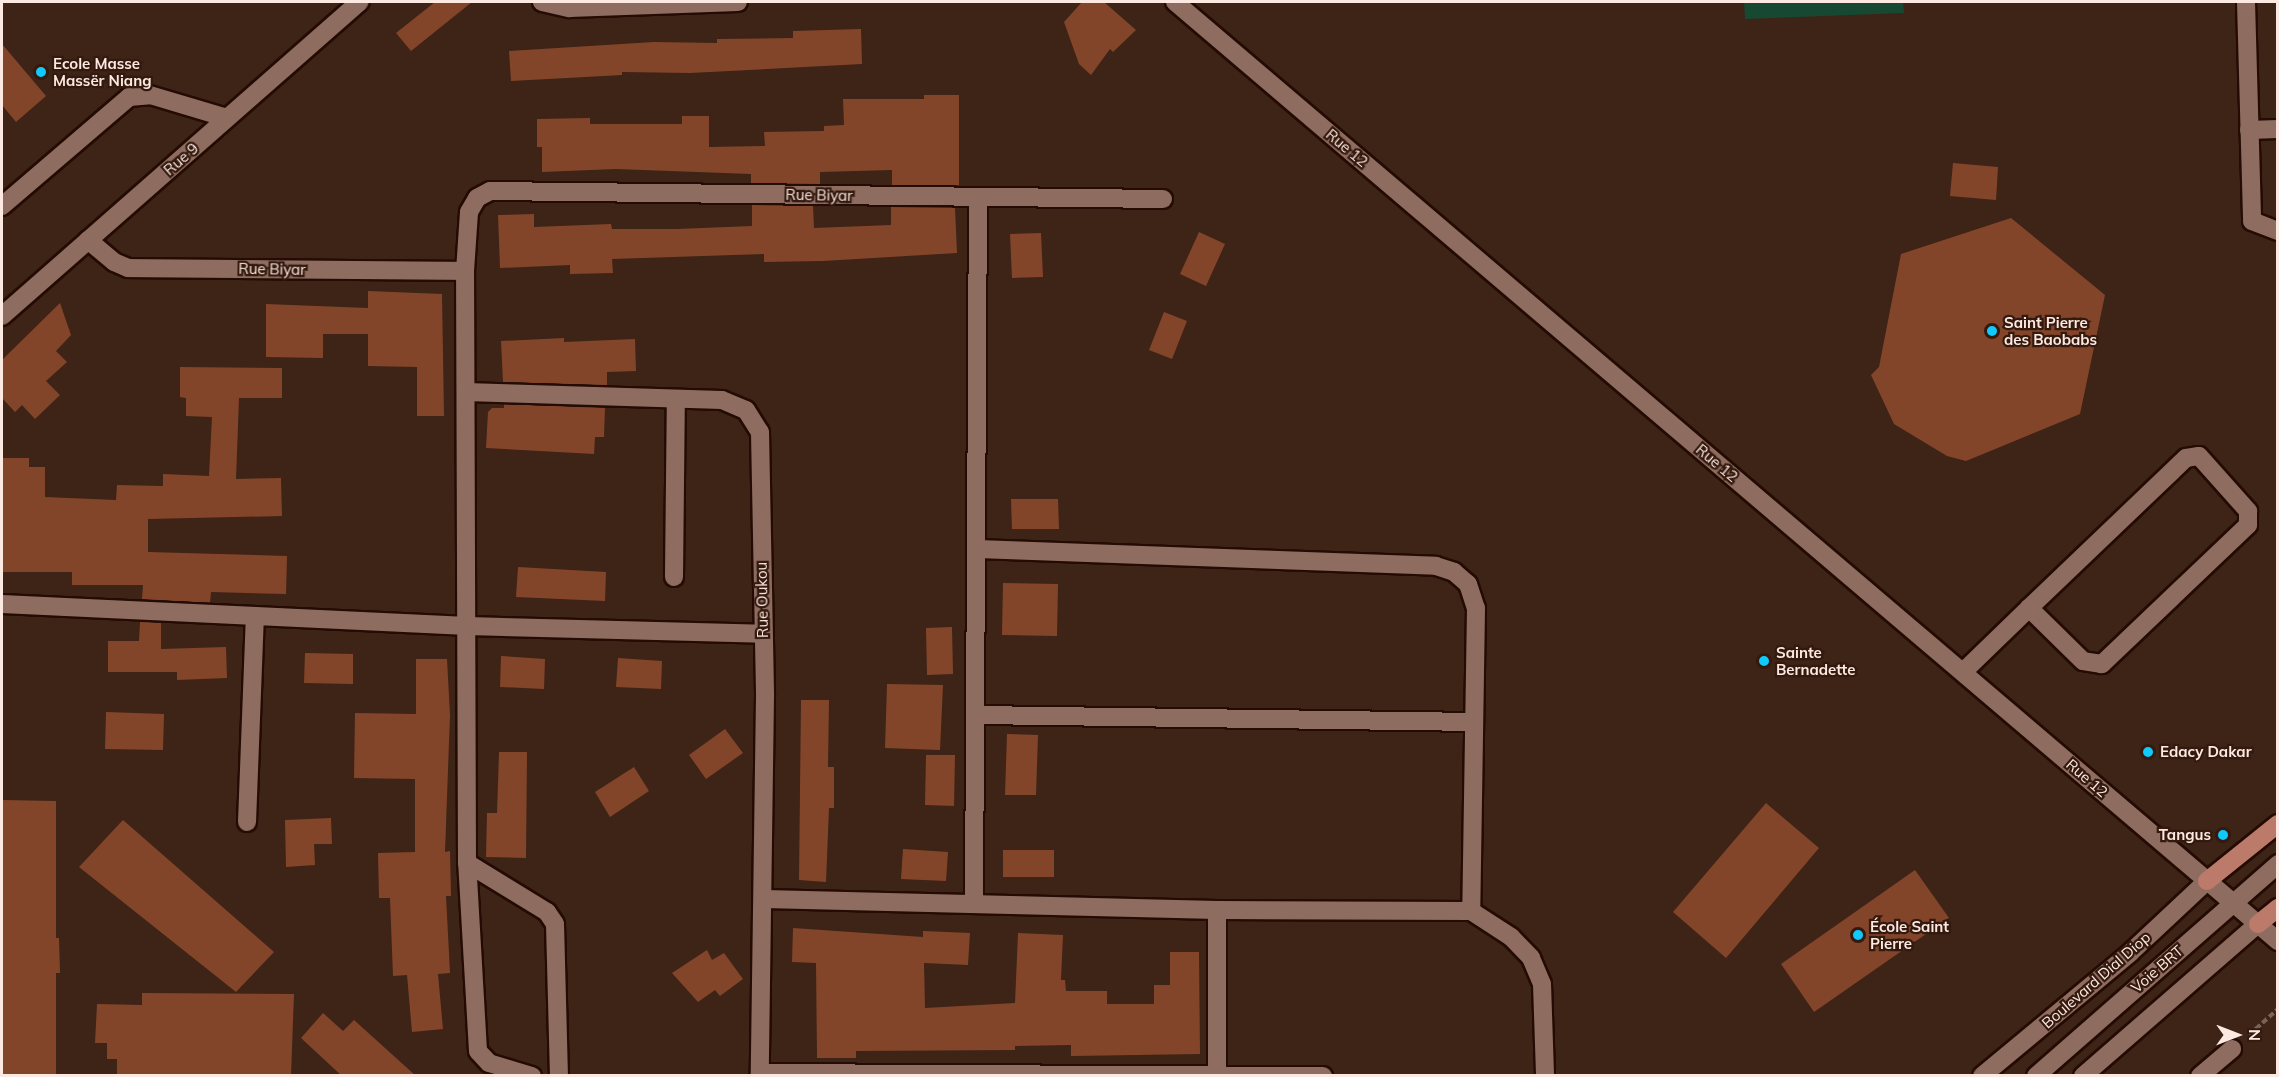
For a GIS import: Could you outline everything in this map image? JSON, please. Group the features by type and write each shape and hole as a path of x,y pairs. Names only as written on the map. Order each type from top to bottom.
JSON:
{"main road":[{"path":"2207,881 2277,824"},
{"path":"2258,924 2277,908"}],"street":[{"name":"Rue 9","path":"2,316 360,2"},
{"path":"542,2 568,8 738,2"},
{"name":"Rue 12","path":"1175,2 2277,941"},
{"path":"2246,2 2252,221 2277,231"},
{"path":"2,206 129,97 150,95 227,118"},
{"path":"2249,130 2277,129"},
{"name":"Rue Biyar","path":"88,240 114,262 128,268 465,271 470,212 477,198 490,191 1163,199"},
{"path":"974,904 978,549 978,198"},
{"path":"465,271 467,862 478,1051 489,1063 532,1076"},
{"name":"Rue Oukou","path":"466,392 722,400 746,410 760,432 764,899 760,1074"},
{"path":"674,577 676,399"},
{"path":"1963,672 2029,608 2186,458 2199,456 2248,511 2248,525 2102,664 2083,661 2029,608"},
{"path":"978,549 1436,566 1454,572 1468,585 1476,608 1471,910"},
{"path":"2,604 467,626 763,634"},
{"path":"247,822 255,616"},
{"path":"976,715 1474,722"},
{"path":"467,862 547,912 555,924 559,1076"},
{"name":"Voie BRT","path":"2036,1076 2277,864"},
{"name":"Boulevard Dial Diop","path":"1982,1076 2130,953 2207,881"},
{"path":"764,899 1217,910 1471,910 1511,937 1535,966 1542,984 1545,1076"},
{"path":"1217,910 1217,1075"},
{"path":"2083,1076 2258,924"},
{"path":"2200,1076 2232,1049"},
{"path":"760,1074 1323,1076"}],"path":[{"path":"2232,1049 2277,1009"}],"green space":[{"path":"1744,2 1903,2 1904,13 1745,19"}],"building":[{"path":"435,2 472,2 411,51 396,33"},
{"path":"1082,2 1104,2 1136,30 1113,52 1110,49 1091,75 1079,64 1064,22"},
{"path":"861,29 862,64 690,73 622,72 622,75 511,81 509,51 654,42 717,43 717,39 793,38 793,31"},
{"path":"2,44 46,96 16,122 2,105"},
{"path":"924,95 959,95 959,185 892,185 892,170 820,172 820,184 751,183 751,174 616,169 542,172 542,147 537,147 537,119 590,118 590,124 682,124 682,116 709,116 709,147 765,146 764,132 824,131 824,126 844,125 843,99 924,99"},
{"path":"1953,163 1998,167 1996,200 1950,196"},
{"path":"752,205 813,206 814,228 891,225 891,207 955,208 957,253 823,261 764,262 764,254 612,259 613,273 570,274 570,265 500,268 498,215 534,214 534,227 611,224 612,229 677,229 752,226"},
{"name":"Saint Pierre des Baobabs","path":"2011,218 2105,295 2080,414 1966,461 1947,456 1894,424 1871,375 1879,367 1901,254"},
{"path":"1199,232 1225,244 1206,286 1180,274"},
{"path":"1041,233 1043,277 1012,278 1010,234"},
{"path":"368,291 442,294 444,416 417,416 417,367 368,366 368,334 323,334 323,358 266,357 266,304 368,308"},
{"path":"60,303 71,335 56,351 67,362 46,381 60,395 35,419 22,405 15,412 2,398 2,360"},
{"path":"1164,312 1187,321 1172,359 1149,350"},
{"path":"564,338 564,342 635,339 636,371 607,372 607,385 503,382 501,341"},
{"path":"180,367 282,368 282,398 239,398 236,479 281,478 282,516 148,519 148,552 287,556 286,594 211,592 210,603 142,599 143,585 72,585 72,572 2,572 2,458 29,458 29,467 45,467 45,497 116,500 117,485 163,486 163,474 209,476 212,417 186,416 186,398 180,397"},
{"path":"504,404 605,408 604,437 595,437 594,454 486,448 488,412 492,408 504,408"},
{"path":"1011,499 1058,499 1059,529 1012,529"},
{"path":"518,567 606,572 605,601 516,597"},
{"path":"1003,583 1058,584 1057,636 1002,635"},
{"path":"140,622 161,623 161,649 226,647 227,678 177,680 177,672 108,672 108,641 139,641"},
{"path":"952,627 953,674 927,675 926,628"},
{"path":"305,653 353,654 353,684 304,683"},
{"path":"501,656 545,659 544,689 500,687"},
{"path":"618,658 662,661 661,689 616,687"},
{"path":"416,659 447,659 450,715 445,852 450,851 451,896 446,896 450,973 438,974 443,1029 412,1032 407,975 393,976 390,898 379,898 378,853 415,852 415,779 354,778 355,713 416,714"},
{"path":"887,684 943,685 940,750 885,748"},
{"path":"801,700 829,700 828,767 834,767 834,808 829,808 826,882 799,880"},
{"path":"106,712 164,714 163,750 105,749"},
{"path":"725,729 743,753 706,779 689,755"},
{"path":"1007,734 1038,735 1036,795 1005,795"},
{"path":"499,752 527,752 526,858 486,857 487,813 497,813"},
{"path":"926,755 955,755 954,806 925,805"},
{"path":"634,767 649,791 610,817 595,792"},
{"path":"2,800 56,801 56,938 59,938 60,973 56,973 56,1076 2,1076"},
{"path":"1766,803 1819,848 1726,958 1673,912"},
{"path":"331,818 332,844 314,844 315,865 286,867 285,820"},
{"path":"123,820 274,952 236,992 79,867"},
{"path":"903,849 948,852 946,881 901,879"},
{"path":"1003,850 1054,850 1054,877 1003,877"},
{"path":"1915,870 1949,918 1814,1012 1781,964"},
{"path":"793,928 923,937 923,931 970,933 968,965 924,963 925,1008 1015,1003 1018,933 1063,935 1061,980 1065,980 1066,991 1107,991 1107,1004 1154,1004 1154,985 1170,985 1170,952 1199,952 1200,1054 1071,1056 1071,1045 1015,1046 1015,1050 856,1051 856,1058 817,1058 816,963 792,962"},
{"path":"707,950 712,960 724,953 743,979 720,996 715,990 698,1002 672,973"},
{"path":"142,993 294,994 291,1076 117,1076 117,1059 107,1059 107,1043 95,1043 97,1004 142,1005"},
{"path":"323,1013 343,1031 354,1020 416,1076 342,1076 301,1038"}],"place":[{"name":"Ecole Masse Massër Niang","path":"41,72"},
{"name":"Saint Pierre des Baobabs","path":"1992,331"},
{"name":"Sainte Bernadette","path":"1764,661"},
{"name":"Edacy Dakar","path":"2148,752"},
{"name":"Tangus","path":"2223,835"},
{"name":"École Saint Pierre","path":"1858,935"}]}
